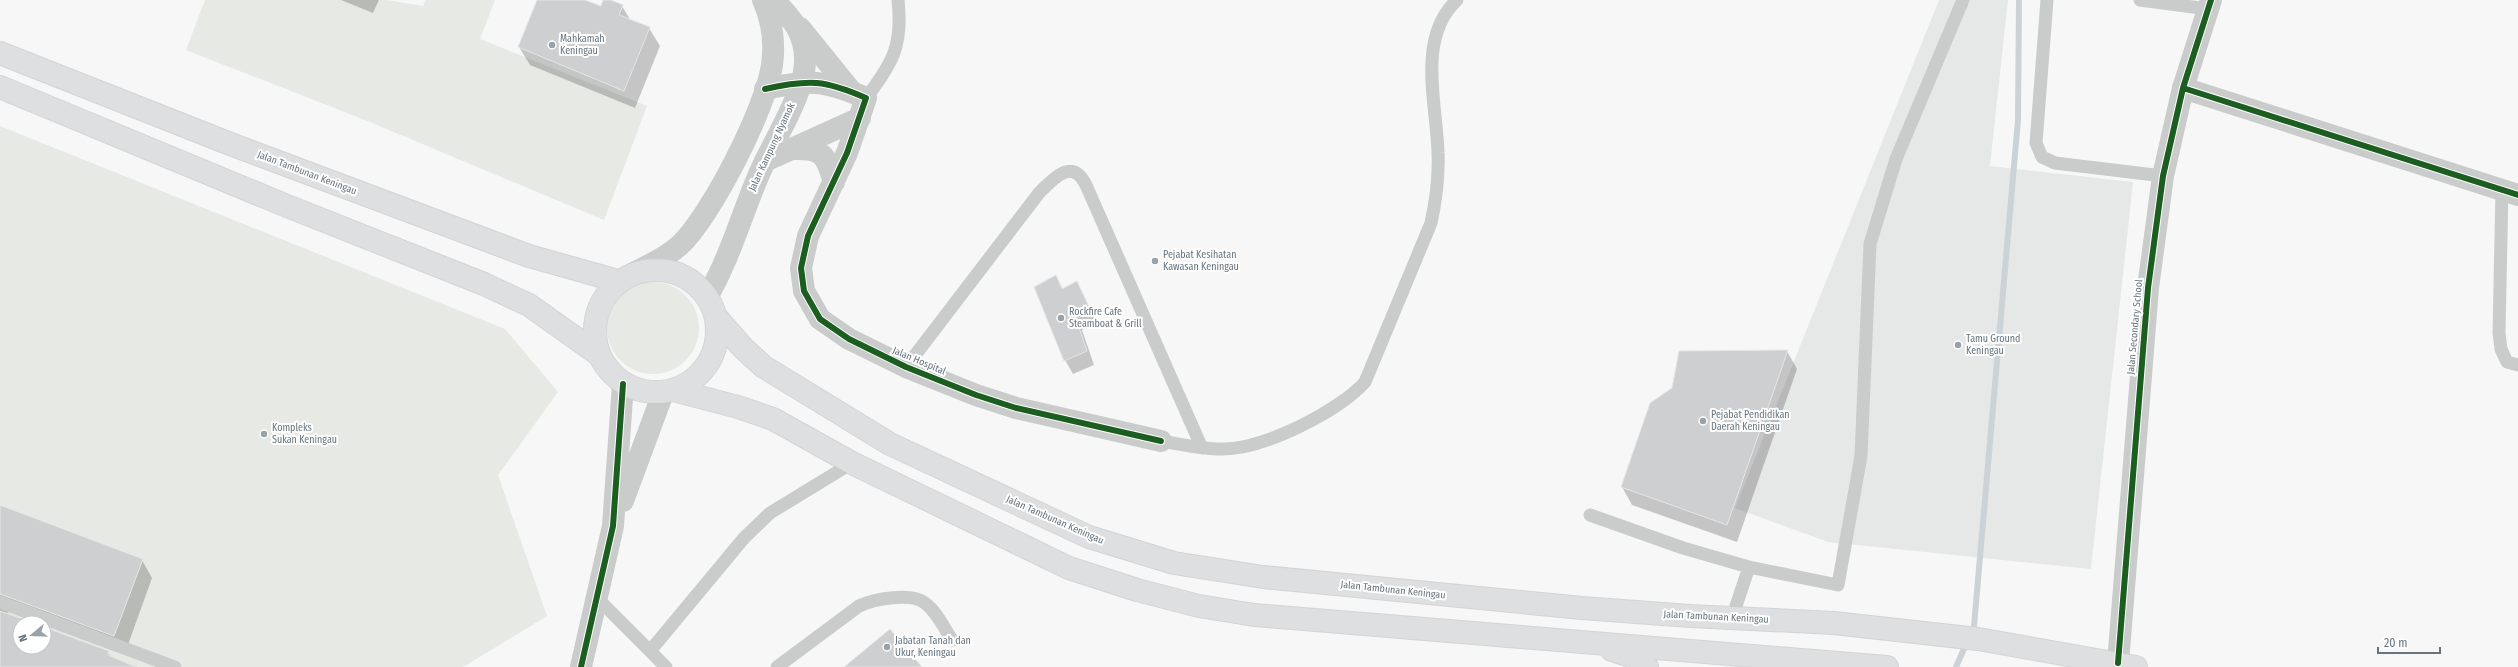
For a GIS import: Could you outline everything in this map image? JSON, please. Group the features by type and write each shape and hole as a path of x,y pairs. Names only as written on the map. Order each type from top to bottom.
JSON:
{"main road":[{"name":"Jalan Tambunan Keningau","path":"0,54 232,145 529,256 627,277"},
{"path":"0,87 287,206 484,284 529,305 598,354"},
{"path":"668,392 690,382 704,370 713,354 717,335 712,307 694,282 676,272 656,269 627,277 604,296 596,314 594,334 598,354 608,371 624,384 643,392 668,392 738,407 773,419 852,463 1069,568 1137,590 1178,601 1254,615 1589,643 1804,658 1887,667"},
{"name":"Jalan Tambunan Keningau","path":"712,307 744,349 764,367 890,444 1050,521 1130,551 1174,563 1263,577 1582,608 1732,618 1834,622 1978,639 2127,665"},
{"path":"1589,643 1631,656 1647,667"},
{"path":"1729,667 1804,658"}],"street":[{"path":"627,277 670,253 700,222 741,147 765,89 772,66 772,27 763,0"},
{"name":"Jalan Kampung Nyamok","path":"712,307 719,277 738,224 765,161 802,83 805,63 804,49 796,24 774,0"},
{"name":"Jalan Secondary School","path":"2127,665 2148,288 2163,176 2183,88 2209,4"},
{"path":"796,24 859,102"},
{"path":"765,89 802,83 823,82 859,102"},
{"path":"2183,88 2510,192"},
{"path":"765,161 793,149 859,102"},
{"name":"Jalan Hospital","path":"859,102 834,182 808,236 801,268 804,291 820,319 832,328 906,367 976,395 1016,408 1161,440"},
{"path":"793,149 815,150 823,155 828,162 834,182"},
{"path":"581,667 613,526 624,384"},
{"path":"613,526 668,392"}],"lane":[{"path":"859,102 887,71 896,48 900,22 898,0"},
{"path":"1161,440 1202,448 1222,450 1243,447 1272,438 1327,413 1353,396 1365,382 1431,223 1436,201 1438,153 1431,75 1434,44 1442,22 1457,0"},
{"path":"1590,515 1683,548 1749,567 1838,585 1861,456 1870,244 1896,159 1963,0"},
{"path":"2046,0 2036,142 2042,157 2055,163 2163,176"},
{"path":"2140,0 2209,4"},
{"path":"906,367 1039,193 1052,179 1064,172 1074,171 1081,175 1086,185 1202,448"},
{"path":"2510,192 2499,333 2501,349 2507,362 2518,365"},
{"path":"650,651 744,538 770,513 852,463"},
{"path":"1732,618 1749,567"},
{"path":"596,598 666,667"},
{"path":"777,667 859,606 872,601 893,598 918,598 932,610 952,640"},
{"path":"0,602 175,667"}],"shaded area":[{"path":"205,0 387,0 423,6 426,0 495,0 480,39 647,106 604,220 370,122 186,50"},
{"name":"Tamu Ground Keningau","path":"1939,0 2008,0 1990,166 2133,182 2091,569 1828,542 1735,508"},
{"name":"Kompleks Sukan Keningau","path":"0,126 505,329 558,392 498,475 547,616 463,667 0,667"},
{"path":"653,282 671,285 686,295 696,310 699,328 696,346 686,361 671,371 653,374 635,371 620,361 610,346 607,328 610,310 620,295 635,285"}],"building":[{"name":"Mahkamah Keningau","path":"537,0 585,0 601,6 603,0 611,0 623,5 619,15 650,27 624,91 518,47"},
{"name":"Rockfire Cafe Steamboat & Grill","path":"1056,275 1062,289 1077,281 1090,309 1075,316 1087,351 1064,361 1034,287"},
{"name":"Pejabat Pendidikan Daerah Keningau","path":"1788,350 1727,525 1621,487 1650,403 1672,388 1679,351"},
{"path":"0,505 143,559 114,636 0,594"},
{"path":"0,611 12,615 12,655 52,655 52,630 109,651 108,655 136,667 0,667"},
{"name":"Jabatan Tanah dan Ukur, Keningau","path":"890,629 922,667 844,667"}],"waterway":[{"path":"1956,667 1974,626 2018,120 2019,0"}],"cycle path":[{"path":"2118,663 2148,288 2163,176 2183,88 2211,0"},
{"path":"765,89 794,84 817,83 839,88 866,98 847,153 808,236 801,268 804,291 820,319 849,339 906,367 976,395 1016,408 1161,441"},
{"path":"2183,88 2518,195"},
{"path":"581,667 613,526 623,384"}],"place":[{"name":"Mahkamah Keningau","path":"552,45"},
{"name":"Pejabat Kesihatan Kawasan Keningau","path":"1155,261"},
{"name":"Rockfire Cafe Steamboat & Grill","path":"1061,318"},
{"name":"Tamu Ground Keningau","path":"1958,345"},
{"name":"Pejabat Pendidikan Daerah Keningau","path":"1703,421"},
{"name":"Kompleks Sukan Keningau","path":"264,434"},
{"name":"Jabatan Tanah dan Ukur, Keningau","path":"887,647"}]}
